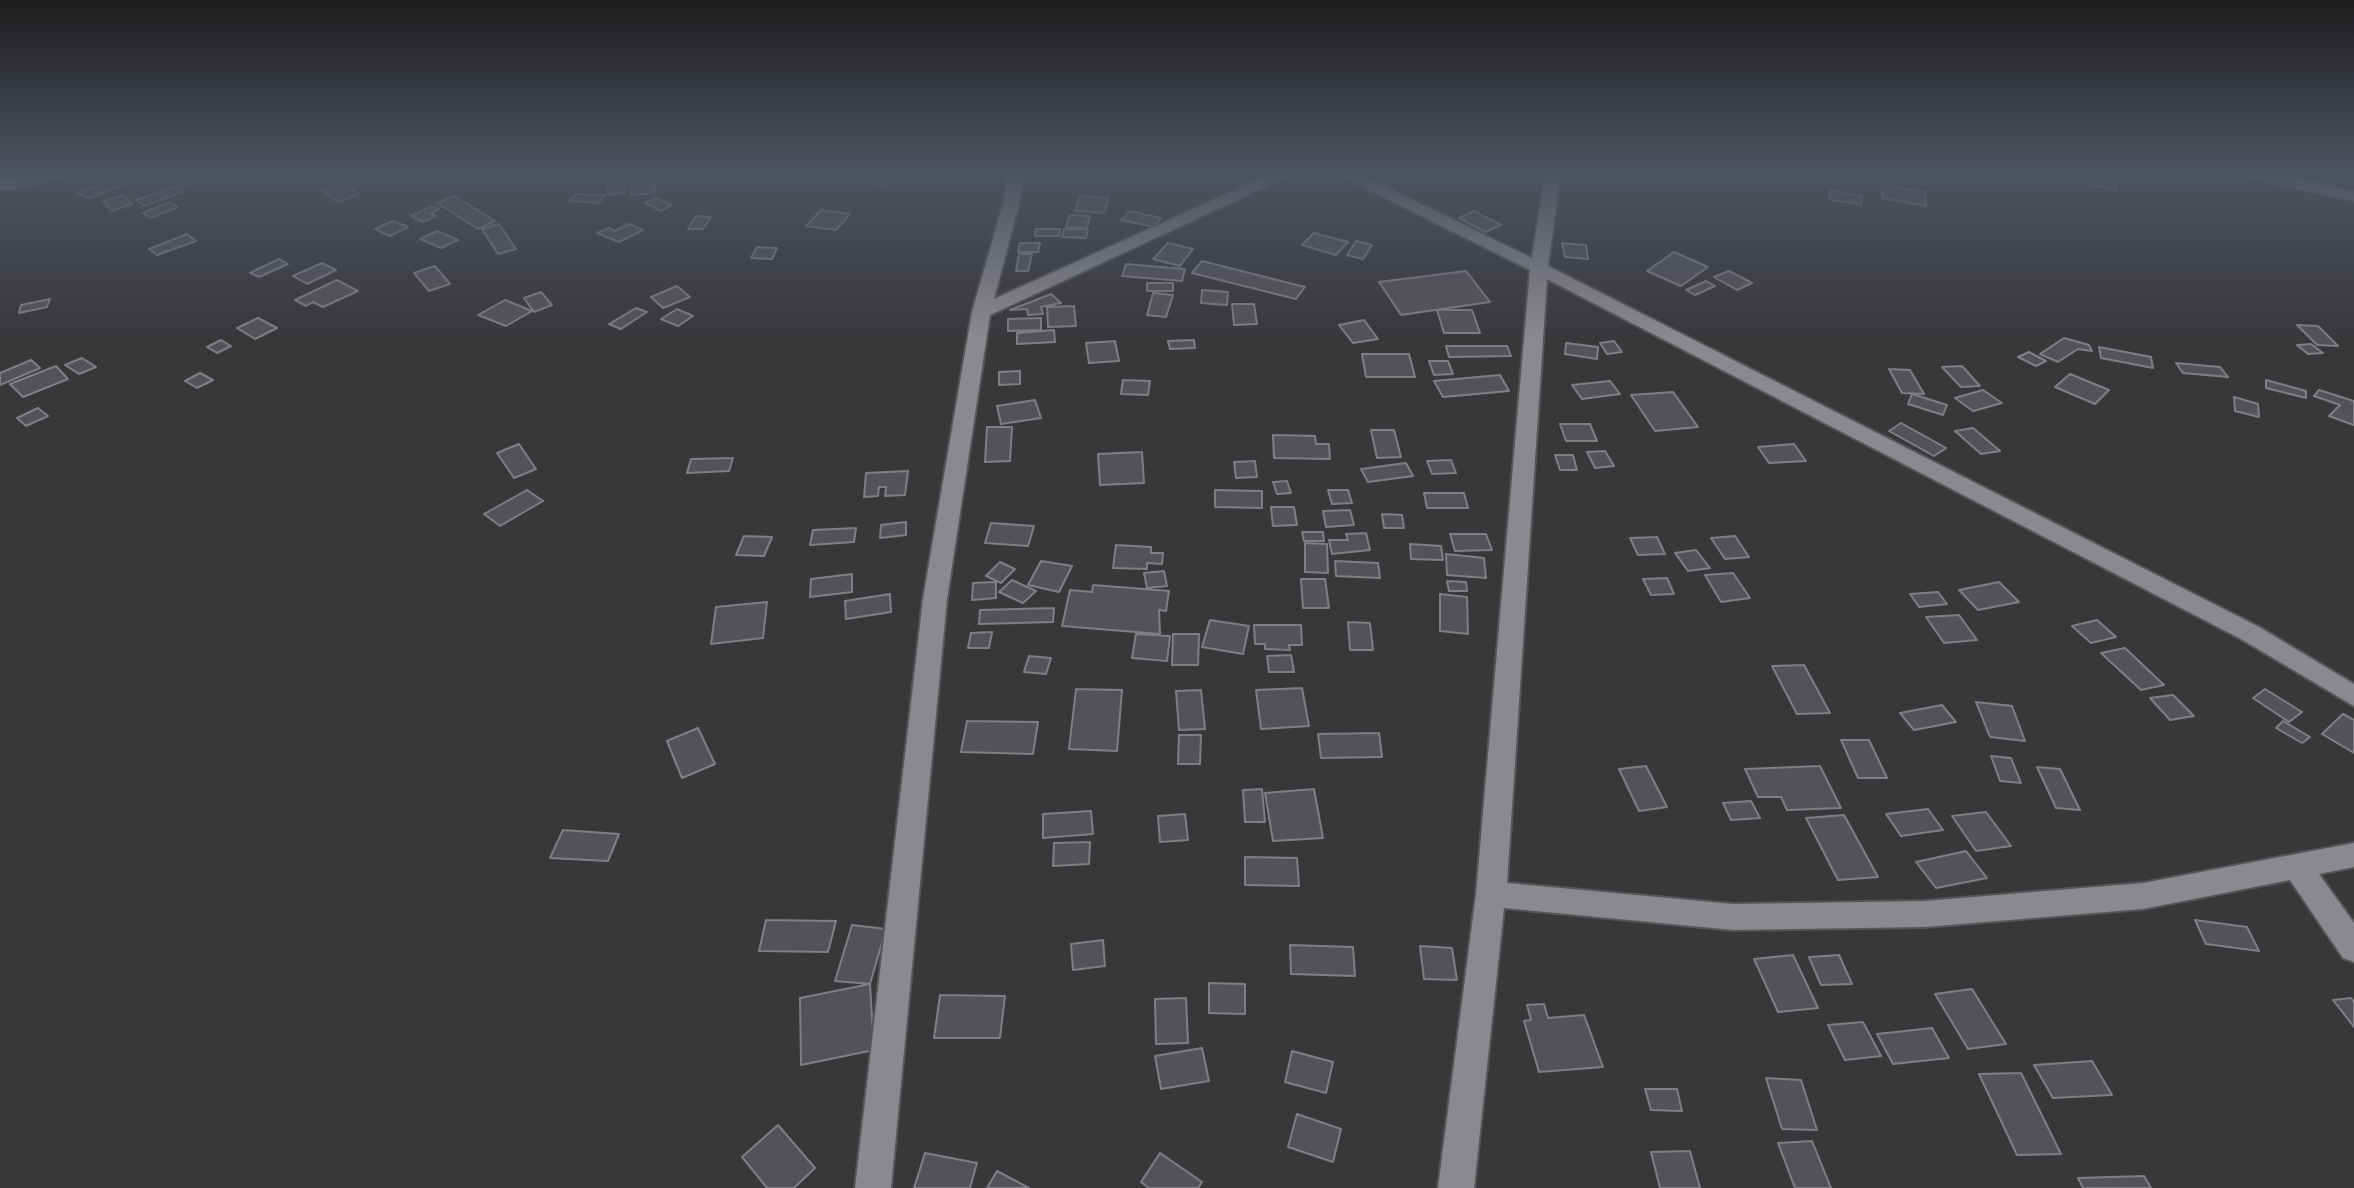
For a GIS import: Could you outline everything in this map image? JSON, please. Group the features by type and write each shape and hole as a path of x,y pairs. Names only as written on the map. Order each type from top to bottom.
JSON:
{"street":[{"path":"873,1188 935,599 981,312 1004,228"},
{"path":"981,312 1165,228"},
{"path":"1457,228 2250,633 2354,696"},
{"path":"1456,1188 1491,894 1539,268 1545,228"},
{"path":"1491,894 1733,917 1925,914 2143,896 2354,855"},
{"path":"2297,867 2354,948"}],"building":[{"path":"376,228 405,228 390,236"},
{"path":"502,228 516,249 498,254 482,229"},
{"path":"608,228 643,230 619,242 597,233"},
{"path":"1036,229 1060,229 1059,236 1035,236"},
{"path":"1064,229 1088,230 1086,238 1062,237"},
{"path":"437,231 458,240 441,248 420,239"},
{"path":"1314,233 1348,242 1336,255 1302,245"},
{"path":"187,234 196,241 157,255 149,249"},
{"path":"1356,241 1372,245 1363,259 1347,255"},
{"path":"1020,243 1040,243 1038,252 1018,252"},
{"path":"1168,243 1193,249 1180,266 1153,259"},
{"path":"1562,243 1586,245 1588,259 1565,257"},
{"path":"757,247 777,248 772,259 751,258"},
{"path":"1674,252 1708,267 1681,286 1647,271"},
{"path":"1019,254 1032,254 1028,271 1016,271"},
{"path":"279,259 288,264 259,277 250,273"},
{"path":"1202,261 1305,287 1296,299 1192,273"},
{"path":"322,263 336,270 307,284 293,276"},
{"path":"1126,264 1185,269 1182,281 1122,276"},
{"path":"435,266 450,284 429,291 414,273"},
{"path":"1466,271 1490,302 1401,315 1379,282"},
{"path":"1729,271 1752,283 1737,290 1714,277"},
{"path":"337,280 358,291 323,307 313,302 306,306 295,300"},
{"path":"1706,281 1715,286 1695,295 1686,290"},
{"path":"1147,283 1173,283 1173,291 1147,291"},
{"path":"677,286 690,297 663,308 651,297"},
{"path":"1202,290 1228,292 1227,305 1201,303"},
{"path":"541,292 552,305 534,312 524,298"},
{"path":"1153,293 1173,295 1166,317 1147,315"},
{"path":"1051,294 1061,303 1041,307 1043,314 1028,315 1027,309 1010,310"},
{"path":"50,299 47,307 19,313 21,305"},
{"path":"505,300 532,311 506,326 478,315"},
{"path":"1232,304 1254,304 1257,324 1234,325"},
{"path":"1074,306 1076,326 1048,327 1047,307"},
{"path":"636,308 647,312 621,329 609,324"},
{"path":"677,309 693,316 678,326 661,319"},
{"path":"1437,310 1472,310 1480,333 1444,333"},
{"path":"258,318 277,328 255,339 237,328"},
{"path":"1041,318 1041,330 1008,331 1008,319"},
{"path":"1364,320 1378,339 1353,343 1339,325"},
{"path":"2297,325 2318,326 2338,346 2317,345"},
{"path":"1054,330 1055,342 1017,344 1017,333"},
{"path":"2064,338 2089,345 2092,351 2078,349 2058,362 2040,354"},
{"path":"221,340 231,346 217,353 207,347"},
{"path":"1194,340 1195,348 1170,349 1168,341"},
{"path":"1115,341 1119,361 1089,363 1086,343"},
{"path":"1614,341 1622,352 1607,354 1600,343"},
{"path":"1566,343 1598,347 1597,359 1565,354"},
{"path":"2311,344 2323,353 2308,354 2297,345"},
{"path":"1446,346 1507,346 1511,356 1449,357"},
{"path":"2099,347 2151,357 2153,368 2101,358"},
{"path":"2029,352 2046,361 2036,366 2018,357"},
{"path":"1362,354 1409,354 1415,377 1366,377"},
{"path":"82,358 96,367 79,374 65,365"},
{"path":"31,360 40,368 0,385 0,373"},
{"path":"1429,361 1448,361 1453,374 1434,375"},
{"path":"2176,363 2220,367 2228,377 2183,373"},
{"path":"56,366 68,379 23,397 10,384"},
{"path":"1962,366 1980,386 1961,387 1942,367"},
{"path":"1889,369 1910,370 1924,394 1902,393"},
{"path":"1020,371 1020,384 999,385 999,372"},
{"path":"200,373 213,380 197,388 185,381"},
{"path":"2070,374 2109,390 2095,404 2055,387"},
{"path":"1500,375 1509,391 1443,397 1434,381"},
{"path":"1123,380 1150,381 1148,395 1121,394"},
{"path":"2266,380 2306,391 2306,398 2266,388"},
{"path":"1610,381 1620,394 1582,399 1572,385"},
{"path":"1983,390 2002,403 1973,411 1955,398"},
{"path":"2319,390 2354,401 2354,425 2329,416 2340,405 2314,396"},
{"path":"1673,392 1698,427 1655,431 1631,395"},
{"path":"1912,394 1947,405 1943,415 1908,404"},
{"path":"2234,397 2258,404 2259,417 2235,411"},
{"path":"1035,400 1041,418 1001,424 997,406"},
{"path":"38,408 48,416 26,426 17,418"},
{"path":"1901,423 1946,448 1934,456 1889,431"},
{"path":"1560,424 1590,424 1597,441 1566,441"},
{"path":"987,427 1012,427 1010,461 985,462"},
{"path":"1973,428 2000,451 1981,454 1955,431"},
{"path":"1371,430 1394,430 1401,457 1377,458"},
{"path":"1273,435 1315,436 1316,444 1329,444 1330,459 1274,458"},
{"path":"519,444 536,469 514,478 497,453"},
{"path":"1794,444 1806,461 1769,463 1758,447"},
{"path":"1605,451 1614,466 1595,468 1587,452"},
{"path":"1142,452 1144,483 1100,485 1098,454"},
{"path":"1555,455 1573,455 1577,470 1560,470"},
{"path":"733,458 729,471 687,473 691,459"},
{"path":"1451,460 1456,473 1432,474 1427,461"},
{"path":"1255,461 1257,477 1236,478 1234,462"},
{"path":"1406,463 1413,476 1368,482 1361,469"},
{"path":"908,471 905,495 885,496 886,487 879,487 878,496 864,497 866,473"},
{"path":"1287,481 1291,493 1277,494 1273,482"},
{"path":"527,490 543,501 500,526 484,514"},
{"path":"1215,490 1262,491 1262,508 1215,507"},
{"path":"1328,490 1348,490 1352,503 1332,504"},
{"path":"1424,493 1464,493 1468,508 1427,508"},
{"path":"1271,507 1294,507 1297,525 1273,526"},
{"path":"1350,510 1354,525 1326,527 1323,511"},
{"path":"1382,514 1402,515 1404,528 1384,528"},
{"path":"906,522 906,535 880,538 881,525"},
{"path":"991,523 1034,526 1028,546 985,543"},
{"path":"856,528 854,542 810,545 813,530"},
{"path":"1302,532 1323,532 1324,541 1304,541"},
{"path":"1366,533 1370,550 1332,554 1329,540 1348,540 1346,534"},
{"path":"1450,534 1486,534 1492,550 1455,551"},
{"path":"744,536 772,537 764,556 736,555"},
{"path":"1735,536 1749,557 1725,559 1711,538"},
{"path":"1657,537 1665,554 1638,555 1630,538"},
{"path":"1305,543 1327,544 1328,573 1305,572"},
{"path":"1410,544 1441,546 1443,560 1411,559"},
{"path":"1116,545 1151,547 1151,553 1163,553 1162,564 1147,563 1147,569 1113,568"},
{"path":"1696,550 1710,568 1688,571 1675,553"},
{"path":"1446,554 1484,558 1486,578 1447,575"},
{"path":"1041,561 1072,566 1059,592 1028,585"},
{"path":"1335,561 1378,563 1380,578 1336,576"},
{"path":"1000,562 1015,569 1001,583 986,576"},
{"path":"1164,571 1167,586 1147,588 1144,573"},
{"path":"1733,573 1750,598 1721,602 1705,575"},
{"path":"852,574 852,592 810,597 811,579"},
{"path":"1667,578 1674,594 1651,595 1643,579"},
{"path":"1301,579 1325,579 1329,608 1303,608"},
{"path":"1012,580 1036,591 1023,603 999,592"},
{"path":"1447,581 1466,582 1467,591 1449,591"},
{"path":"996,582 996,598 972,600 973,583"},
{"path":"1999,582 2019,602 1978,610 1959,590"},
{"path":"1093,585 1169,591 1166,611 1159,610 1160,634 1062,626 1070,590 1092,592"},
{"path":"1938,592 1947,604 1919,607 1910,594"},
{"path":"890,594 891,612 846,619 845,601"},
{"path":"1440,594 1467,597 1468,634 1440,631"},
{"path":"767,602 763,638 711,644 716,607"},
{"path":"1054,608 1053,622 979,624 980,610"},
{"path":"1959,615 1977,640 1944,643 1926,617"},
{"path":"1210,620 1249,626 1243,654 1202,647"},
{"path":"2097,620 2116,637 2091,643 2072,626"},
{"path":"1348,622 1370,623 1373,650 1350,650"},
{"path":"1254,625 1301,625 1302,645 1289,645 1290,650 1265,649 1265,644 1255,644"},
{"path":"992,632 989,648 968,648 971,633"},
{"path":"1136,634 1170,636 1167,661 1132,658"},
{"path":"1173,634 1199,634 1198,665 1172,665"},
{"path":"2125,648 2164,685 2141,690 2101,653"},
{"path":"1291,655 1294,672 1269,672 1267,656"},
{"path":"1029,656 1051,658 1046,674 1024,672"},
{"path":"1804,665 1830,713 1797,714 1772,666"},
{"path":"1302,688 1309,726 1261,729 1256,690"},
{"path":"1076,689 1122,690 1117,751 1069,749"},
{"path":"2265,689 2302,712 2289,722 2253,698"},
{"path":"1201,690 1205,729 1179,730 1176,691"},
{"path":"2173,695 2194,716 2170,720 2150,698"},
{"path":"1976,702 2012,706 2025,741 1990,737"},
{"path":"1942,705 1956,722 1914,730 1900,713"},
{"path":"2343,714 2354,720 2354,753 2322,734"},
{"path":"967,721 1038,722 1033,754 961,752"},
{"path":"2283,721 2310,737 2302,743 2276,728"},
{"path":"698,728 715,764 682,778 667,741"},
{"path":"1379,733 1382,757 1321,758 1318,734"},
{"path":"1179,735 1201,735 1200,764 1178,764"},
{"path":"1841,740 1869,740 1887,778 1858,778"},
{"path":"1991,756 2011,758 2021,783 2000,781"},
{"path":"1646,766 1667,807 1639,811 1619,769"},
{"path":"1820,766 1841,808 1787,810 1781,797 1758,797 1745,769"},
{"path":"2037,767 2060,769 2080,810 2056,808"},
{"path":"1262,789 1265,822 1245,822 1243,790"},
{"path":"1314,789 1323,838 1273,841 1265,793"},
{"path":"1751,801 1760,818 1731,820 1723,803"},
{"path":"1928,809 1943,830 1901,836 1886,814"},
{"path":"1091,811 1093,834 1043,838 1043,814"},
{"path":"1986,812 2011,846 1976,851 1952,816"},
{"path":"1185,814 1188,840 1160,842 1158,816"},
{"path":"1844,815 1878,877 1838,880 1806,818"},
{"path":"563,830 619,834 608,861 550,858"},
{"path":"1090,842 1089,864 1053,866 1054,843"},
{"path":"1966,851 1987,878 1936,888 1916,862"},
{"path":"1245,857 1297,858 1299,886 1245,885"},
{"path":"766,920 836,921 828,952 759,951"},
{"path":"2195,920 2247,927 2259,951 2206,944"},
{"path":"852,925 886,929 870,984 835,981"},
{"path":"1103,940 1105,966 1073,970 1071,944"},
{"path":"1290,945 1353,947 1355,976 1291,974"},
{"path":"1420,946 1452,948 1457,980 1424,979"},
{"path":"1793,955 1818,1008 1778,1012 1754,959"},
{"path":"1839,955 1852,984 1821,985 1809,957"},
{"path":"1209,983 1245,984 1245,1014 1209,1013"},
{"path":"870,984 874,1050 801,1065 800,998"},
{"path":"1972,989 2006,1044 1968,1049 1935,994"},
{"path":"940,995 1005,996 1000,1038 934,1038"},
{"path":"1186,998 1188,1043 1156,1044 1155,999"},
{"path":"2351,998 2354,1002 2354,1027 2333,1000"},
{"path":"1544,1004 1548,1018 1584,1015 1603,1067 1539,1072 1524,1021 1531,1020 1527,1005"},
{"path":"1863,1022 1881,1056 1845,1060 1828,1025"},
{"path":"1932,1028 1949,1058 1893,1064 1877,1034"},
{"path":"1202,1048 1209,1081 1161,1089 1155,1056"},
{"path":"1292,1051 1333,1062 1326,1093 1285,1082"},
{"path":"2092,1061 2112,1095 2053,1098 2034,1065"},
{"path":"2021,1073 2061,1154 2017,1155 1979,1074"},
{"path":"1766,1078 1801,1080 1817,1130 1782,1129"},
{"path":"1645,1089 1677,1089 1682,1111 1651,1110"},
{"path":"1297,1114 1341,1129 1333,1162 1288,1147"},
{"path":"778,1125 815,1168 794,1188 767,1188 742,1157"},
{"path":"1812,1141 1831,1188 1795,1188 1778,1143"},
{"path":"1690,1151 1700,1188 1660,1188 1651,1152"},
{"path":"925,1153 977,1163 970,1188 914,1188"},
{"path":"1160,1153 1202,1182 1198,1188 1149,1188 1141,1182"},
{"path":"997,1171 1029,1188 987,1188"},
{"path":"2144,1176 2151,1188 2083,1188 2078,1178"}]}
